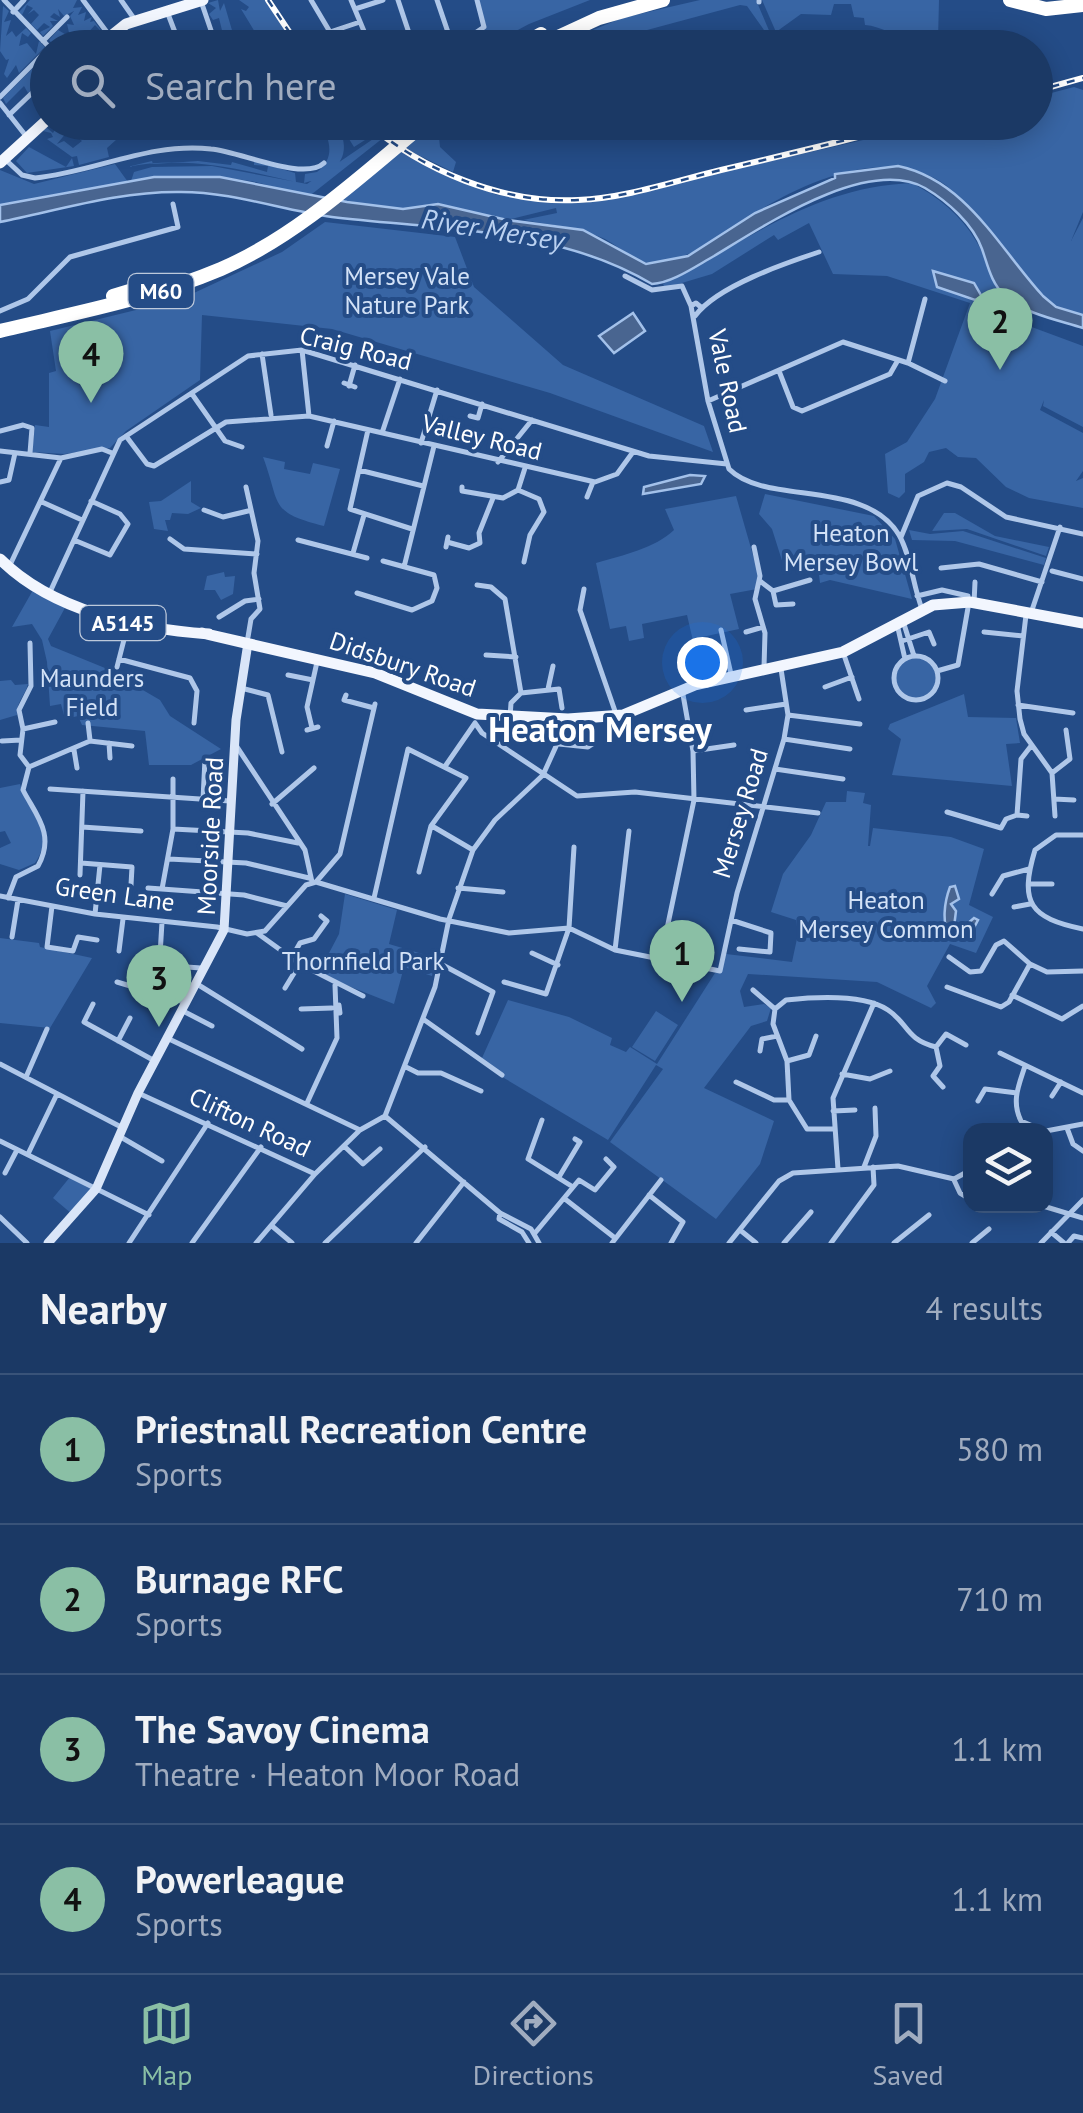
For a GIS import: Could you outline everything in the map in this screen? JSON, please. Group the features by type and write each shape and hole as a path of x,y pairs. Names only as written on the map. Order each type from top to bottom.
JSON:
{"highway":[{"path":"551,30 627,0"},
{"path":"572,30 598,18 663,0"},
{"path":"1010,0 1046,9 1083,5"},
{"name":"M60","path":"333,192 392,140"},
{"name":"M60","path":"0,331 139,299 255,251 402,140"},
{"name":"M60","path":"0,322 178,276 302,215"}],"main road":[{"path":"118,30 169,7 202,0"},
{"path":"3,161 28,139"},
{"name":"Didsbury Road","path":"7,565 50,592 128,624 245,640 390,678 476,718 565,713 617,716 696,684 843,652 924,608 970,600 1028,616 1083,623"},
{"name":"Moorside Road","path":"224,930 245,640"},
{"path":"48,1243 96,1189 138,1094 224,930"}],"street":[{"path":"13,12 24,0"},
{"path":"83,0 105,30"},
{"path":"121,0 135,20"},
{"path":"202,0 211,30"},
{"path":"312,0 329,30"},
{"path":"351,0 363,30"},
{"path":"355,9 383,0"},
{"path":"398,0 408,30"},
{"path":"437,0 447,30"},
{"path":"477,0 484,27 480,30"},
{"path":"2,1 32,30"},
{"path":"54,30 67,17"},
{"path":"336,30 360,22"},
{"path":"3,107 30,72"},
{"path":"3,107 30,93"},
{"path":"3,107 28,139"},
{"path":"3,161 22,175 35,178 156,150 193,147 231,151 300,170 318,168 324,163"},
{"path":"300,170 300,180"},
{"path":"0,312 28,299 70,257 178,227 173,204"},
{"path":"694,319 702,308 795,256 819,252"},
{"name":"Vale Road","path":"624,276 652,290 682,286 692,306 708,401 727,464"},
{"path":"908,363 925,300"},
{"name":"Vale Road","path":"692,306 702,308"},
{"path":"708,401 843,342 908,363 945,381"},
{"path":"302,350 310,416"},
{"name":"Craig Road","path":"50,592 112,453 126,436 248,356 302,350 633,452 727,464"},
{"path":"262,354 272,416"},
{"path":"779,371 796,410 890,374 898,360"},
{"path":"349,385 355,365"},
{"path":"382,433 400,378"},
{"path":"421,443 437,390"},
{"path":"192,394 225,441 242,447"},
{"path":"470,416 478,418 482,404"},
{"name":"Valley Road","path":"126,436 147,464 154,466 226,422 310,416 593,482"},
{"path":"498,462 532,420"},
{"path":"327,446 334,421"},
{"path":"0,431 23,425 32,428 30,453"},
{"path":"368,430 349,506 364,515 412,528"},
{"path":"404,567 434,446"},
{"path":"0,451 61,458 102,448 112,453"},
{"path":"588,498 593,482 619,477 633,452"},
{"path":"0,482 9,480 15,453"},
{"path":"7,565 61,458"},
{"path":"727,464 749,482 859,505 895,531 901,538 924,608"},
{"path":"518,490 525,468"},
{"path":"359,470 423,486"},
{"path":"901,538 918,496 946,484 961,487 1006,517 1083,534"},
{"path":"462,489 493,498 518,490 539,500 544,512 530,535 524,562"},
{"path":"244,491 257,554 254,573 260,609 251,619 245,640"},
{"path":"447,542 469,548 482,546 479,533 493,498"},
{"path":"42,502 82,520"},
{"path":"74,540 110,554 128,524 120,514 91,502"},
{"path":"208,514 223,517 248,511"},
{"path":"353,553 364,515"},
{"path":"895,531 906,526"},
{"path":"1054,816 1052,773 1031,746 1018,705 1023,636 1060,528"},
{"path":"300,542 367,558"},
{"path":"169,544 220,554 257,554"},
{"path":"754,547 760,581 756,599 763,627 764,670"},
{"path":"357,592 367,599 401,608 426,607 438,588 434,575 383,561"},
{"path":"941,568 979,564 1042,582"},
{"path":"1052,570 1083,580"},
{"path":"773,591 810,580"},
{"path":"760,581 773,591 776,606 794,604"},
{"path":"936,671 958,665 975,582"},
{"path":"477,585 490,587 506,597 503,610 521,693"},
{"path":"584,589 580,610 617,716"},
{"path":"916,592 942,590 970,600"},
{"path":"916,592 924,608"},
{"path":"223,615 244,601 259,599"},
{"path":"900,622 914,656"},
{"path":"117,667 128,624"},
{"path":"746,632 763,627"},
{"path":"720,630 732,676"},
{"path":"905,639 929,632 934,644"},
{"path":"984,632 1023,636"},
{"path":"905,639 905,659 894,676 896,690 907,699 922,700 934,692 936,671 928,660 914,656 905,659"},
{"path":"29,767 20,755 23,729 19,710 31,686 30,643"},
{"path":"843,652 860,699"},
{"path":"486,654 516,656"},
{"path":"681,663 699,656"},
{"path":"119,659 190,678 198,690 194,723"},
{"path":"312,728 307,707 318,659"},
{"path":"690,662 696,684"},
{"path":"548,689 553,666"},
{"name":"Mersey Road","path":"660,962 720,971 762,806 784,739 788,715 780,666"},
{"path":"288,674 313,680"},
{"path":"825,687 852,677"},
{"path":"240,688 268,694 282,752"},
{"path":"510,716 511,703 521,693 559,689 565,713 559,744 542,775 494,820 473,850 458,888 423,1020 385,1116 500,1213 535,1234 539,1243"},
{"path":"170,859 229,862 509,933 570,928 614,950 660,962 694,800 693,752 682,689"},
{"path":"346,695 344,700 374,706 340,854 257,934 290,959 363,996"},
{"path":"746,710 786,704"},
{"path":"1018,705 1073,712"},
{"path":"788,715 860,724"},
{"path":"446,765 476,718 542,775 576,796 635,792 818,813"},
{"path":"88,724 90,741"},
{"path":"23,729 51,726"},
{"path":"1052,773 1070,759 1066,730"},
{"path":"6,739 22,740"},
{"path":"784,739 850,749"},
{"path":"4,897 16,877 38,866 44,853 39,811 23,790 29,767 47,756 74,750 90,741 132,746"},
{"path":"109,743 110,758"},
{"path":"559,744 588,747 594,743"},
{"path":"235,744 301,844 312,881"},
{"path":"693,752 734,744"},
{"path":"1017,815 1021,759 1031,746"},
{"path":"374,900 408,749 466,778 431,826 419,872"},
{"path":"74,750 76,768"},
{"path":"202,799 205,760"},
{"path":"272,804 314,768"},
{"path":"775,769 843,779"},
{"path":"162,889 174,829 173,778"},
{"path":"50,789 233,801"},
{"path":"80,875 84,792"},
{"path":"1054,799 1074,800"},
{"path":"947,812 1001,828 1006,819 1027,816"},
{"path":"431,826 473,850"},
{"path":"82,827 141,831"},
{"path":"174,829 231,832 301,844"},
{"path":"614,950 629,831"},
{"path":"1083,835 1044,840 1035,850 1029,869 1031,904 1050,922 1083,929"},
{"path":"504,982 546,994 570,928 574,847"},
{"path":"81,864 132,867 130,884"},
{"path":"95,914 100,865"},
{"path":"992,894 1003,876 1029,869"},
{"path":"1029,884 1052,884"},
{"path":"148,888 226,893 287,906"},
{"path":"458,888 503,892"},
{"name":"Green Lane","path":"4,897 95,914 257,934"},
{"path":"12,937 18,900"},
{"path":"1014,907 1031,904"},
{"path":"52,906 46,947 73,951 78,937 97,940"},
{"path":"290,959 300,943 314,939 327,921 321,916"},
{"path":"120,951 123,918"},
{"path":"731,920 772,933 770,952 739,949"},
{"path":"160,955 162,922"},
{"path":"950,957 970,972 981,972 996,945 1004,941 1018,949 1030,964 1053,973 1083,971"},
{"path":"532,953 558,966"},
{"path":"147,991 155,964"},
{"path":"285,988 300,964"},
{"path":"440,964 494,992 478,1033"},
{"path":"947,987 996,1006 1005,1005 1030,964"},
{"path":"172,966 204,968"},
{"path":"117,982 185,1007 212,1026"},
{"path":"197,984 302,1049"},
{"path":"307,1103 337,1038 335,985"},
{"path":"753,990 775,1009 777,1036 787,1061 789,1100 807,1129 832,1129"},
{"path":"1012,996 1062,1018 1083,1006"},
{"path":"775,1009 786,1000 797,998 874,1004 890,1012 912,1038 936,1047"},
{"path":"93,1004 84,1022 156,1062"},
{"path":"838,1169 832,1098 874,1004"},
{"path":"300,1010 337,1009"},
{"path":"118,1041 130,1018"},
{"path":"423,1020 502,1075"},
{"path":"26,1077 47,1029"},
{"path":"943,1088 933,1076 940,1066 936,1047 946,1034 966,1045"},
{"path":"760,1051 762,1039 777,1036"},
{"path":"787,1061 809,1055 816,1036"},
{"path":"168,1039 360,1130"},
{"path":"1000,1053 1083,1093"},
{"path":"0,1064 121,1132 162,1161"},
{"path":"1025,1066 1017,1093 1021,1121 1026,1123"},
{"path":"406,1067 418,1073 441,1073 481,1090"},
{"path":"842,1074 870,1079 890,1071"},
{"path":"1052,1096 1061,1082"},
{"path":"736,1083 774,1100 789,1100"},
{"path":"978,1101 985,1089 1017,1093"},
{"path":"28,1155 57,1094"},
{"name":"Clifton Road","path":"138,1094 315,1174 360,1130 385,1116"},
{"path":"834,1111 855,1110"},
{"path":"864,1167 876,1136 877,1110"},
{"path":"542,1120 528,1159 573,1188"},
{"path":"129,1243 208,1123"},
{"path":"1053,1130 1083,1124"},
{"path":"1068,1128 1073,1144 1083,1151"},
{"path":"559,1177 580,1142 575,1138"},
{"path":"0,1141 149,1215"},
{"path":"344,1146 362,1164 380,1148"},
{"path":"192,1243 262,1147"},
{"path":"326,1243 425,1147"},
{"path":"6,1173 17,1150"},
{"path":"535,1234 579,1180 595,1190 614,1167 606,1159"},
{"path":"831,1243 874,1185 873,1166"},
{"path":"730,1243 785,1176 898,1166 954,1179 963,1177"},
{"path":"256,1243 315,1174"},
{"path":"954,1179 963,1195"},
{"path":"565,1199 614,1241 660,1180"},
{"path":"416,1243 464,1182"},
{"path":"650,1194 683,1222 670,1243"},
{"path":"1041,1243 1067,1212 1083,1200"},
{"path":"1053,1208 1083,1218"},
{"path":"784,1243 811,1212"},
{"path":"500,1213 499,1219 522,1232 528,1243"},
{"path":"1048,1213 1052,1228 1066,1243 1074,1236 1083,1238"},
{"path":"894,1243 905,1240 929,1214"},
{"path":"0,1217 27,1243"},
{"path":"271,1225 292,1243"},
{"path":"972,1243 990,1229"},
{"path":"740,1230 756,1243"}],"green space":[{"path":"30,0 77,0 73,8 82,7 78,15 86,12 84,21 92,17 90,22 94,21 101,30 95,25 90,30 68,30 67,24 74,25 70,16 74,11 64,16 58,9 60,17 54,13 50,17 58,21 50,21 53,26 49,30 44,30 50,27 44,23 37,30 31,24 39,15 34,10 28,14 33,8 27,5 22,15 19,12"},
{"path":"218,0 220,11 224,3 232,30 222,30 219,18 213,20 209,14 216,8 208,3"},
{"path":"239,0 265,0 285,30 254,30 241,9 246,11 249,7"},
{"path":"478,0 590,0 518,30 479,30 486,25"},
{"path":"700,0 756,0 769,30 764,30 747,6 740,5 647,30 593,30 622,18"},
{"path":"762,0 939,0 938,30 883,30 865,25 864,18 854,17 851,4 834,4 831,15 801,14 775,30"},
{"path":"3,6 9,11 4,22 11,20 6,36 12,31 16,37 26,28 30,32 28,37 22,33 19,46 27,43 30,47 30,62 19,73 16,65 7,78 4,74 9,59 0,51"},
{"path":"30,71 30,91 24,86 6,104 3,98"},
{"path":"1074,87 1083,90 1083,212 1071,241 1083,218 1083,315 1056,307 1043,296 947,186 925,174 900,168 875,167 824,179 776,201 694,251 652,263 635,258 595,235 523,220 557,213 556,208 507,220 438,204 403,209 339,200 401,151 440,173 497,195 586,203 863,140 1053,140 1053,93"},
{"path":"48,140 60,140 57,144 64,141 73,148 82,141 116,140 107,148 109,157 79,165 77,156 72,157"},
{"path":"328,140 343,140 340,162 326,175 304,183 305,174 317,172 327,161"},
{"path":"372,140 380,140 312,194 221,178 131,181 134,172 152,167 212,166 307,184"},
{"path":"414,140 439,140 440,147 456,162 453,172 404,148"},
{"path":"29,147 66,167 72,158 74,166 27,173 16,161"},
{"path":"254,161 295,173 296,182 233,168 174,163 232,162 267,172 268,166 254,165"},
{"path":"115,164 128,182 0,205 0,170 34,184"},
{"path":"912,183 940,201 963,223 1002,292 1033,313 1029,326 1083,346 1083,427 1043,406 1044,400 1040,410 1083,433 1083,471 1076,481 1083,478 1083,508 1029,498 1006,487 976,458 958,457 946,448 929,452 924,462 905,474 905,492 899,498 888,493 885,454 907,442 935,399 970,303 887,276 833,274 809,223 778,240 774,235 712,274 665,288 663,284 812,205 844,194"},
{"name":"Mersey Vale Nature Park","path":"325,222 455,237 474,287 563,365 704,426 713,452 550,393 332,329 202,315 200,380 126,431 110,448 64,454 32,452 35,425 49,427 49,373 56,371 50,331 181,299 282,252"},
{"path":"263,457 285,462 284,469 310,474 313,463 340,469 324,526 285,511 275,496"},
{"path":"191,481 191,502 201,508 188,514 172,513 170,520 165,520 168,531 154,529 149,502 161,501"},
{"name":"Heaton Mersey Bowl","path":"765,494 874,516 895,539 912,599 830,580 820,583 819,575 806,570 803,563 784,567 772,529 759,514"},
{"path":"736,496 759,576 757,589 730,594 739,629 702,637 703,643 694,645 687,615 642,624 644,638 629,641 626,626 610,629 596,563 658,542 674,530 665,509"},
{"path":"944,513 955,513 995,536 1049,547 1046,556 967,529 932,531"},
{"path":"909,530 930,534 963,531 1046,558 1044,565 955,541 912,540"},
{"path":"224,572 225,577 235,576 233,594 221,600 215,590 204,590 207,576"},
{"name":"Maunders Field","path":"33,590 66,606 48,639 51,646 105,668 160,700 170,716 221,749 191,765 149,765 145,731 82,725 78,716 65,719 61,704 50,706 42,640 32,624 12,627"},
{"path":"916,658 930,664 936,678 930,692 916,698 902,692 896,678 902,664"},
{"path":"11,680 15,685 28,684 17,715 0,720 0,681"},
{"path":"964,694 968,717 1016,718 1020,743 1006,744 1012,786 892,775 901,739 888,729 890,724"},
{"path":"20,784 43,841 35,863 19,870 0,864 0,848 11,843 5,831 0,832 0,788"},
{"name":"Heaton Mersey Common","path":"847,791 865,793 863,803 871,805 868,846 873,828 951,837 984,849 969,905 993,917 976,953 950,944 927,986 936,1003 931,1008 877,982 748,974 740,991 744,1007 764,1004 771,1008 767,1021 751,1026 704,1088 774,1121 760,1164 716,1219 610,1142 663,1069 656,1065 608,1140 504,1078 482,1058 508,1000 569,1017 612,1038 610,1045 626,1052 630,1047 657,1064 715,973 721,973 726,954 792,962 798,934 796,920 771,912 783,874 811,835 826,802 846,802"},
{"name":"Thornfield Park","path":"345,894 397,910 389,944 436,958 432,976 404,967 394,1004 318,974 339,934"},
{"path":"0,938 39,943 40,947 92,958 50,1028 0,1023"},
{"path":"656,1011 678,1025 655,1061 632,1047"},
{"path":"70,1177 94,1190 72,1214 53,1198"}],"water":[{"name":"River Mersey","path":"898,166 943,185 962,201 1043,296 1056,307 1083,315 1083,328 1032,312 1005,296 993,280 978,240 966,222 933,193 901,181 875,181 816,199 684,273 652,284 615,265 537,241 332,217 200,193 135,195 0,222 0,205 154,177 220,177 347,202 403,209 438,204 507,220 583,230 646,264 688,256 755,213 835,178 835,174"},
{"path":"933,271 974,283 982,297 975,300 937,287"},
{"path":"633,313 645,331 614,353 599,336"},
{"path":"690,475 705,476 701,484 643,494 644,487"},
{"path":"955,886 959,899 951,904 956,911 954,927 959,931 974,918 978,920 968,939 949,937 947,931 946,899 950,887"}],"railway":[{"path":"268,0 288,30"},
{"path":"1053,86 1083,78"},
{"path":"388,140 465,181 550,200 614,196 843,140"}],"place":[{"name":"Burnage RFC","path":"1000,370"},
{"name":"Powerleague","path":"91,403"},
{"name":"Priestnall Recreation Centre","path":"682,1002"},
{"name":"The Savoy Cinema","path":"159,1027"}],"district":[{"name":"Heaton Mersey","path":"600,729"}]}
